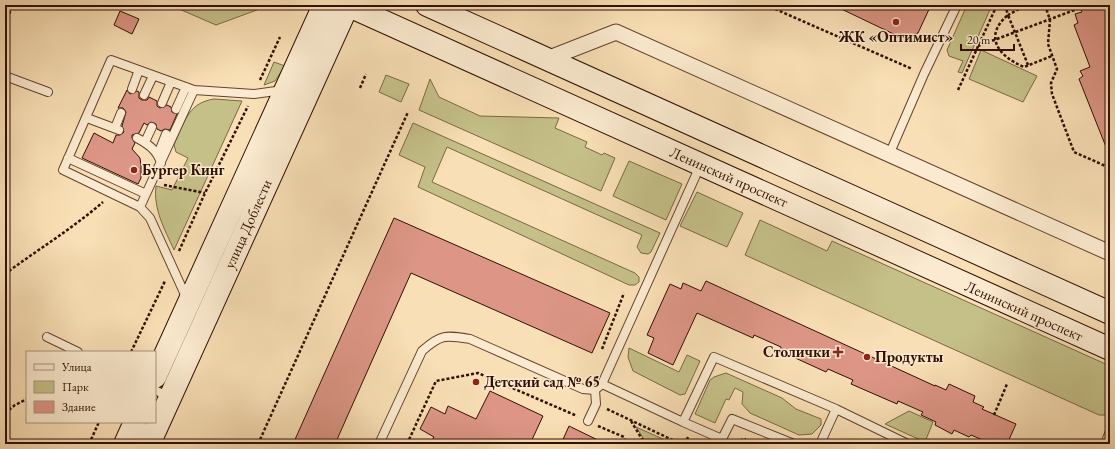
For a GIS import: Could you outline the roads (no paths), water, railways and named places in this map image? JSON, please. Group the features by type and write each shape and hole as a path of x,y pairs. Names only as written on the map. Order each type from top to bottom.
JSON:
{"main road":[{"name":"улица Доблести","path":"156,375 324,5"},
{"name":"улица Доблести","path":"156,417 162,394 348,5"},
{"name":"Ленинский проспект","path":"348,5 1110,350"},
{"path":"427,5 1110,314"},
{"path":"125,444 135,423"},
{"name":"улица Доблести","path":"149,444 154,423"}],"street":[{"path":"547,59 616,32 1110,253"}],"lane":[{"path":"889,155 924,74 957,5"},
{"path":"188,303 150,218 140,207 63,170 112,60 153,76 190,88 254,94 285,90"},
{"path":"132,89 139,70"},
{"path":"5,76 48,92"},
{"path":"144,95 153,76"},
{"path":"162,103 171,82"},
{"path":"176,109 190,88"},
{"path":"140,207 161,163 190,88"},
{"path":"87,118 117,129 121,113"},
{"path":"146,142 152,127"},
{"path":"158,154 166,134"},
{"path":"137,138 146,142 158,154 161,163"},
{"path":"68,158 146,194"},
{"path":"379,444 422,351 435,340 450,336 470,340 583,389 595,390 602,384 701,165"},
{"path":"47,337 76,351"},
{"path":"683,422 714,357 836,409 908,444"},
{"path":"602,384 722,441 732,419 794,444"},
{"path":"588,421 596,404 595,390"},
{"path":"820,444 836,409"},
{"path":"1105,444 1110,431"}],"place":[{"name":"ЖК «Оптимист»","path":"896,22"},
{"name":"Бургер Кинг","path":"134,170"},
{"name":"Столички","path":"838,352"},
{"name":"Продукты","path":"867,357"},
{"name":"Детский сад № 65","path":"476,382"}]}
